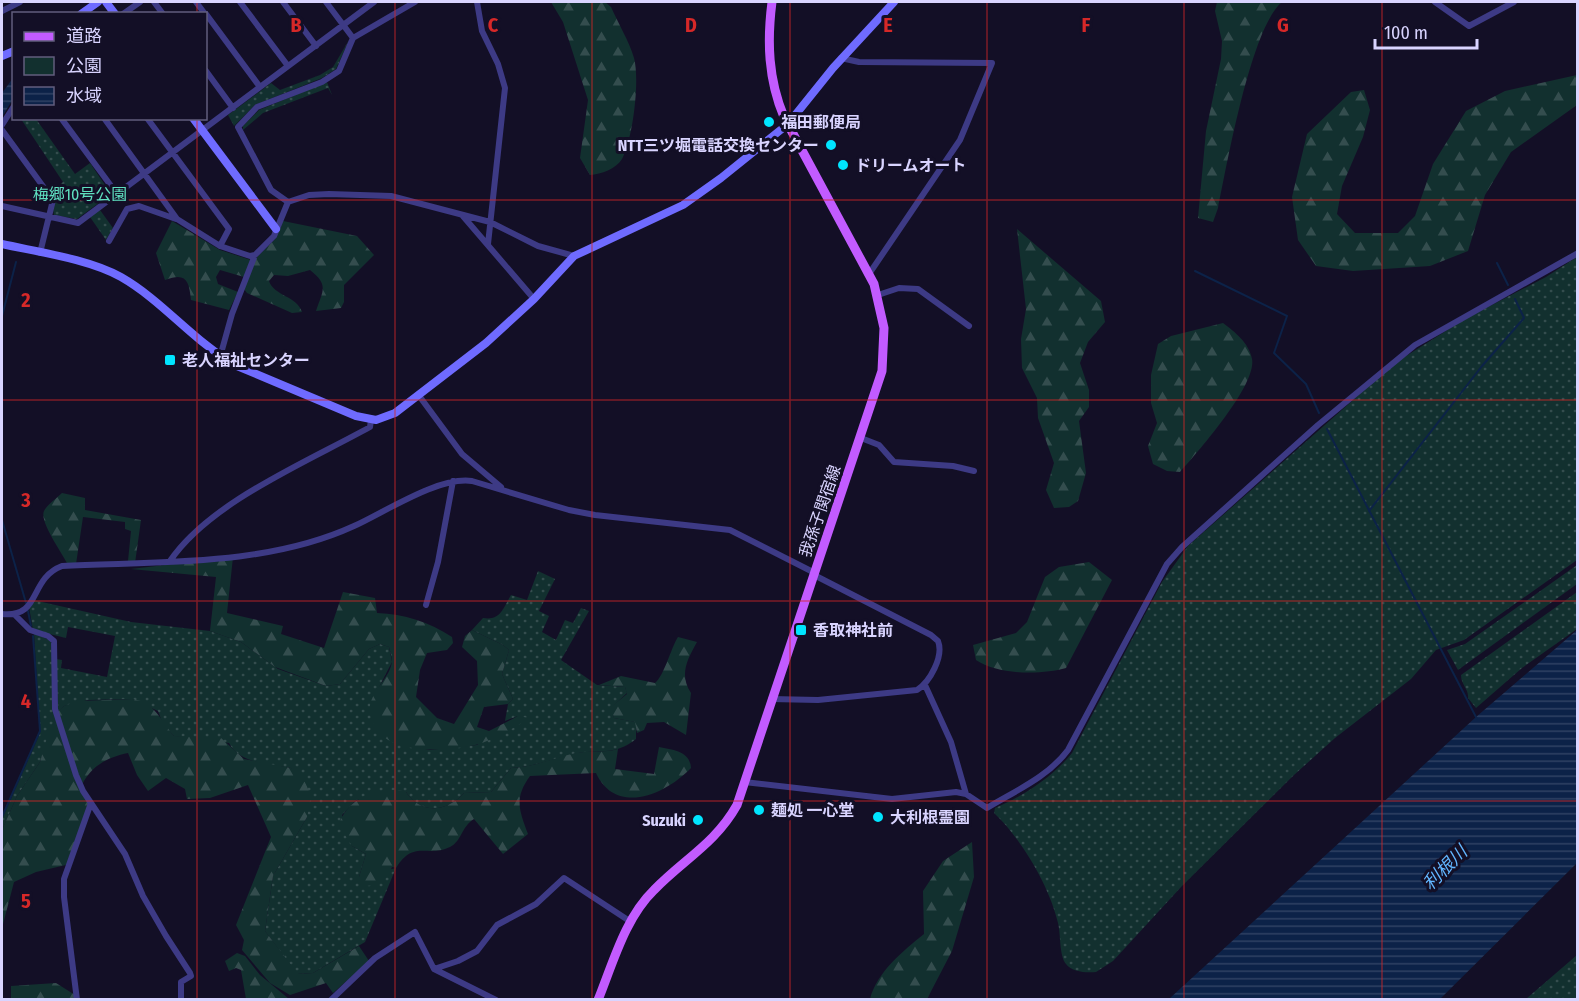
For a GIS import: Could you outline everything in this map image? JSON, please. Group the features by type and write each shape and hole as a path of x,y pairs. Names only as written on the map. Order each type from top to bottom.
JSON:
{"main road":[{"name":"我孫子関宿線","path":"598,999 631,922 654,890 709,843 737,805 879,385 883,362 884,328 878,295 781,110 771,70 769,43 772,2"}],"street":[{"path":"2,11 20,2"},
{"path":"84,12 98,2"},
{"path":"126,12 140,2"},
{"path":"240,2 288,66"},
{"path":"283,2 316,46"},
{"path":"326,2 353,38"},
{"path":"2,206 78,223 374,2"},
{"path":"288,202 271,190 238,127 257,107 322,82 339,71 353,38 415,2"},
{"path":"477,2 482,31 498,64 505,88 488,244"},
{"path":"2,244 103,270 122,278 220,357 356,416 371,420 395,413 420,397 460,365 534,299 552,277 574,256 688,202 788,124 841,58 894,2"},
{"path":"1435,2 1468,26 1514,2"},
{"path":"207,17 260,87"},
{"path":"841,58 859,62 992,63 960,140 869,274"},
{"path":"207,72 233,108"},
{"path":"2,125 12,109"},
{"path":"62,120 117,194"},
{"path":"105,120 177,219"},
{"path":"148,120 229,229 220,246"},
{"path":"194,120 276,229"},
{"path":"2,130 53,200 40,253"},
{"path":"220,357 232,314 255,255 274,236 288,202 309,195 391,196 490,222 538,246 574,256"},
{"path":"109,241 127,209 139,206 177,219 220,246 250,256 255,255"},
{"path":"462,215 534,299"},
{"path":"744,782 892,799 956,792 966,794 987,808 1033,781 1061,760 1076,737 1167,564 1182,547 1317,426 1415,345 1578,253"},
{"path":"878,295 899,288 918,289 969,326"},
{"path":"420,397 462,454 504,489"},
{"path":"170,561 219,511 240,497 370,428 371,420"},
{"path":"861,438 879,445 894,462 952,466 974,471"},
{"path":"426,605 438,562 453,481"},
{"path":"2,614 15,615 27,608 44,577 50,571 62,566 147,565 277,551 329,537 453,481 472,481 569,510 595,515 729,530 938,641 939,654 925,685 902,693 818,700 771,699"},
{"path":"15,615 30,630 48,636 54,642 56,709 76,775 125,854 143,896 190,973 191,976 181,982 181,999"},
{"path":"925,685 951,742 966,794"},
{"path":"77,999 64,897 64,879 92,802"},
{"path":"434,969 458,961 477,951 500,922 536,904 564,878 631,922"},
{"path":"331,999 375,958 415,932 434,969 496,999"}],"green space":[{"path":"551,2 605,2 611,7 634,58 636,94 626,150 616,166 599,173 590,175 580,158 588,100 563,22"},
{"path":"1217,2 1282,2 1271,16 1250,67 1213,222 1198,218 1206,131 1221,59 1222,41 1215,11"},
{"path":"349,40 336,69 322,78 255,105 234,126 228,115 271,83 280,90 320,75 333,67"},
{"path":"1577,75 1577,105 1511,152 1485,195 1468,251 1430,266 1353,271 1316,266 1298,240 1292,197 1307,134 1351,92 1364,90 1370,110 1363,137 1342,186 1337,214 1355,233 1398,233 1415,216 1433,164 1466,111 1505,91"},
{"path":"327,82 332,95 328,88 263,113 243,130 243,126 259,110"},
{"name":"梅郷10号公園","path":"22,120 37,120 75,174 90,163 111,194 77,219 54,215 50,192 63,182"},
{"path":"100,210 113,228 106,240 90,217"},
{"path":"172,221 220,250 251,260 244,277 220,270 216,277 218,284 238,292 229,310 191,300 189,287 182,278 165,280 156,253"},
{"path":"283,221 357,236 374,255 344,285 344,302 341,308 316,311 323,288 320,280 310,270 288,276 274,275 269,281 302,312 292,313 247,293 244,289 255,259 276,238"},
{"path":"1017,229 1101,301 1105,322 1088,342 1080,363 1089,390 1089,407 1079,421 1086,473 1078,501 1069,507 1054,508 1046,490 1054,463 1038,418 1037,398 1022,368 1021,339 1026,309"},
{"path":"1577,257 1577,560 1464,640 1436,650 1411,679 1335,738 1294,775 1182,886 1113,961 1096,972 1080,971 1069,967 1062,955 1058,923 1048,894 1024,849 994,813 995,808 1037,785 1065,762 1072,753 1162,582 1188,546 1395,363 1465,319 1546,277"},
{"path":"1223,323 1237,334 1248,348 1252,359 1251,371 1236,401 1199,450 1180,472 1167,471 1153,464 1148,446 1157,423 1151,403 1151,375 1158,344 1171,336"},
{"path":"62,493 85,498 85,510 141,520 135,563 128,561 131,531 125,529 125,522 83,517 76,564 68,565 48,530 43,516 45,509"},
{"path":"233,557 227,613 283,626 281,634 324,648 343,592 375,598 377,613 416,620 452,637 453,643 447,650 427,653 420,670 416,697 437,718 454,724 478,685 477,661 462,647 465,636 472,630 509,650 502,674 513,699 508,704 484,707 477,727 489,731 518,716 529,718 496,737 475,745 428,749 396,744 383,737 374,726 370,711 372,698 391,667 389,647 380,644 369,649 340,684 326,686 275,667 241,642 210,631 216,577 131,569"},
{"path":"1089,562 1112,580 1066,668 1044,672 1008,671 996,669 976,660 973,645 1016,633 1027,622 1045,577 1059,567"},
{"path":"1577,565 1577,584 1458,670 1447,650 1465,644"},
{"path":"538,571 555,579 539,611 549,616 542,632 556,640 565,620 573,623 581,608 589,611 561,660 597,685 625,687 627,693 612,707 614,718 636,722 636,739 628,745 613,750 583,752 511,768 491,792 464,793 442,807 419,805 406,792 356,800 342,815 352,846 366,854 359,877 396,868 365,942 313,973 297,974 265,931 273,876 307,817 291,768 248,759 234,750 229,743 174,736 163,724 158,711 132,699 88,700 64,706 58,713 56,659 62,660 61,668 107,677 115,636 68,627 66,638 33,630 29,607 33,600 131,622 210,631 241,642 278,669 326,686 340,684 369,649 380,644 389,647 392,662 376,693 398,744 430,750 477,745 518,716 505,721 508,704 513,699 502,674 509,650 472,630 483,618 497,616 511,595 527,600"},
{"path":"1577,592 1577,629 1522,668 1476,708 1468,698 1461,675"},
{"path":"34,633 51,641 56,717 40,762 17,796 2,830 2,819 40,733"},
{"path":"678,637 697,642 685,674 685,680 691,693 686,735 664,722 647,723 644,730 637,733 635,722 614,718 611,707 627,694 625,687 599,685 621,676 655,683"},
{"path":"132,699 152,708 174,736 221,738 244,759 291,768 305,782 311,796 307,817 273,876 265,931 298,974 313,973 359,946 369,961 333,993 326,983 290,995 270,983 242,950 244,940 236,925 271,837 248,785 210,798 187,799 185,789 166,778 148,791 137,775 128,753 113,757 89,773 81,787 90,802 70,864 36,872 14,882 2,928 2,830 17,796 40,762 49,731 59,711 64,706 78,701"},
{"path":"659,747 675,750 684,755 688,758 691,768 668,786 641,797 616,794 605,786 596,773 530,776 520,798 522,818 528,834 503,854 474,819 450,847 409,854 396,868 392,867 381,882 363,886 359,877 366,854 352,846 339,825 349,807 366,795 396,790 406,792 419,805 442,807 464,793 491,792 511,768 576,753 618,749 615,769 654,774"},
{"path":"972,842 974,877 952,951 927,999 870,999 873,989 885,971 924,934 923,891 943,861"},
{"path":"237,953 245,956 260,975 289,999 246,999 241,970 236,968 229,971 225,961"},
{"path":"1577,955 1577,999 1526,999"},
{"path":"56,983 75,995 76,999 11,999 11,986"}],"water":[{"path":"12,79 12,101 2,117 2,93"},
{"name":"利根川","path":"1577,630 1577,863 1440,999 1169,999 1476,717"}],"waterway":[{"path":"2,316 16,262"},
{"path":"1497,263 1508,285"},
{"path":"1195,271 1287,316 1274,353 1306,384 1319,413"},
{"path":"1369,511 1482,366 1524,318 1515,299"},
{"path":"1327,429 1477,719"},
{"path":"2,520 26,603"},
{"path":"28,611 31,626"},
{"path":"2,817 40,731 33,636"}],"place":[{"name":"福田郵便局","path":"769,122"},
{"name":"NTT三ツ堀電話交換センター","path":"831,145"},
{"name":"ドリームオート","path":"843,165"},
{"name":"老人福祉センター","path":"170,360"},
{"name":"香取神社前","path":"801,630"},
{"name":"麺処 一心堂","path":"759,810"},
{"name":"大利根霊園","path":"878,817"},
{"name":"Suzuki","path":"698,820"}]}
